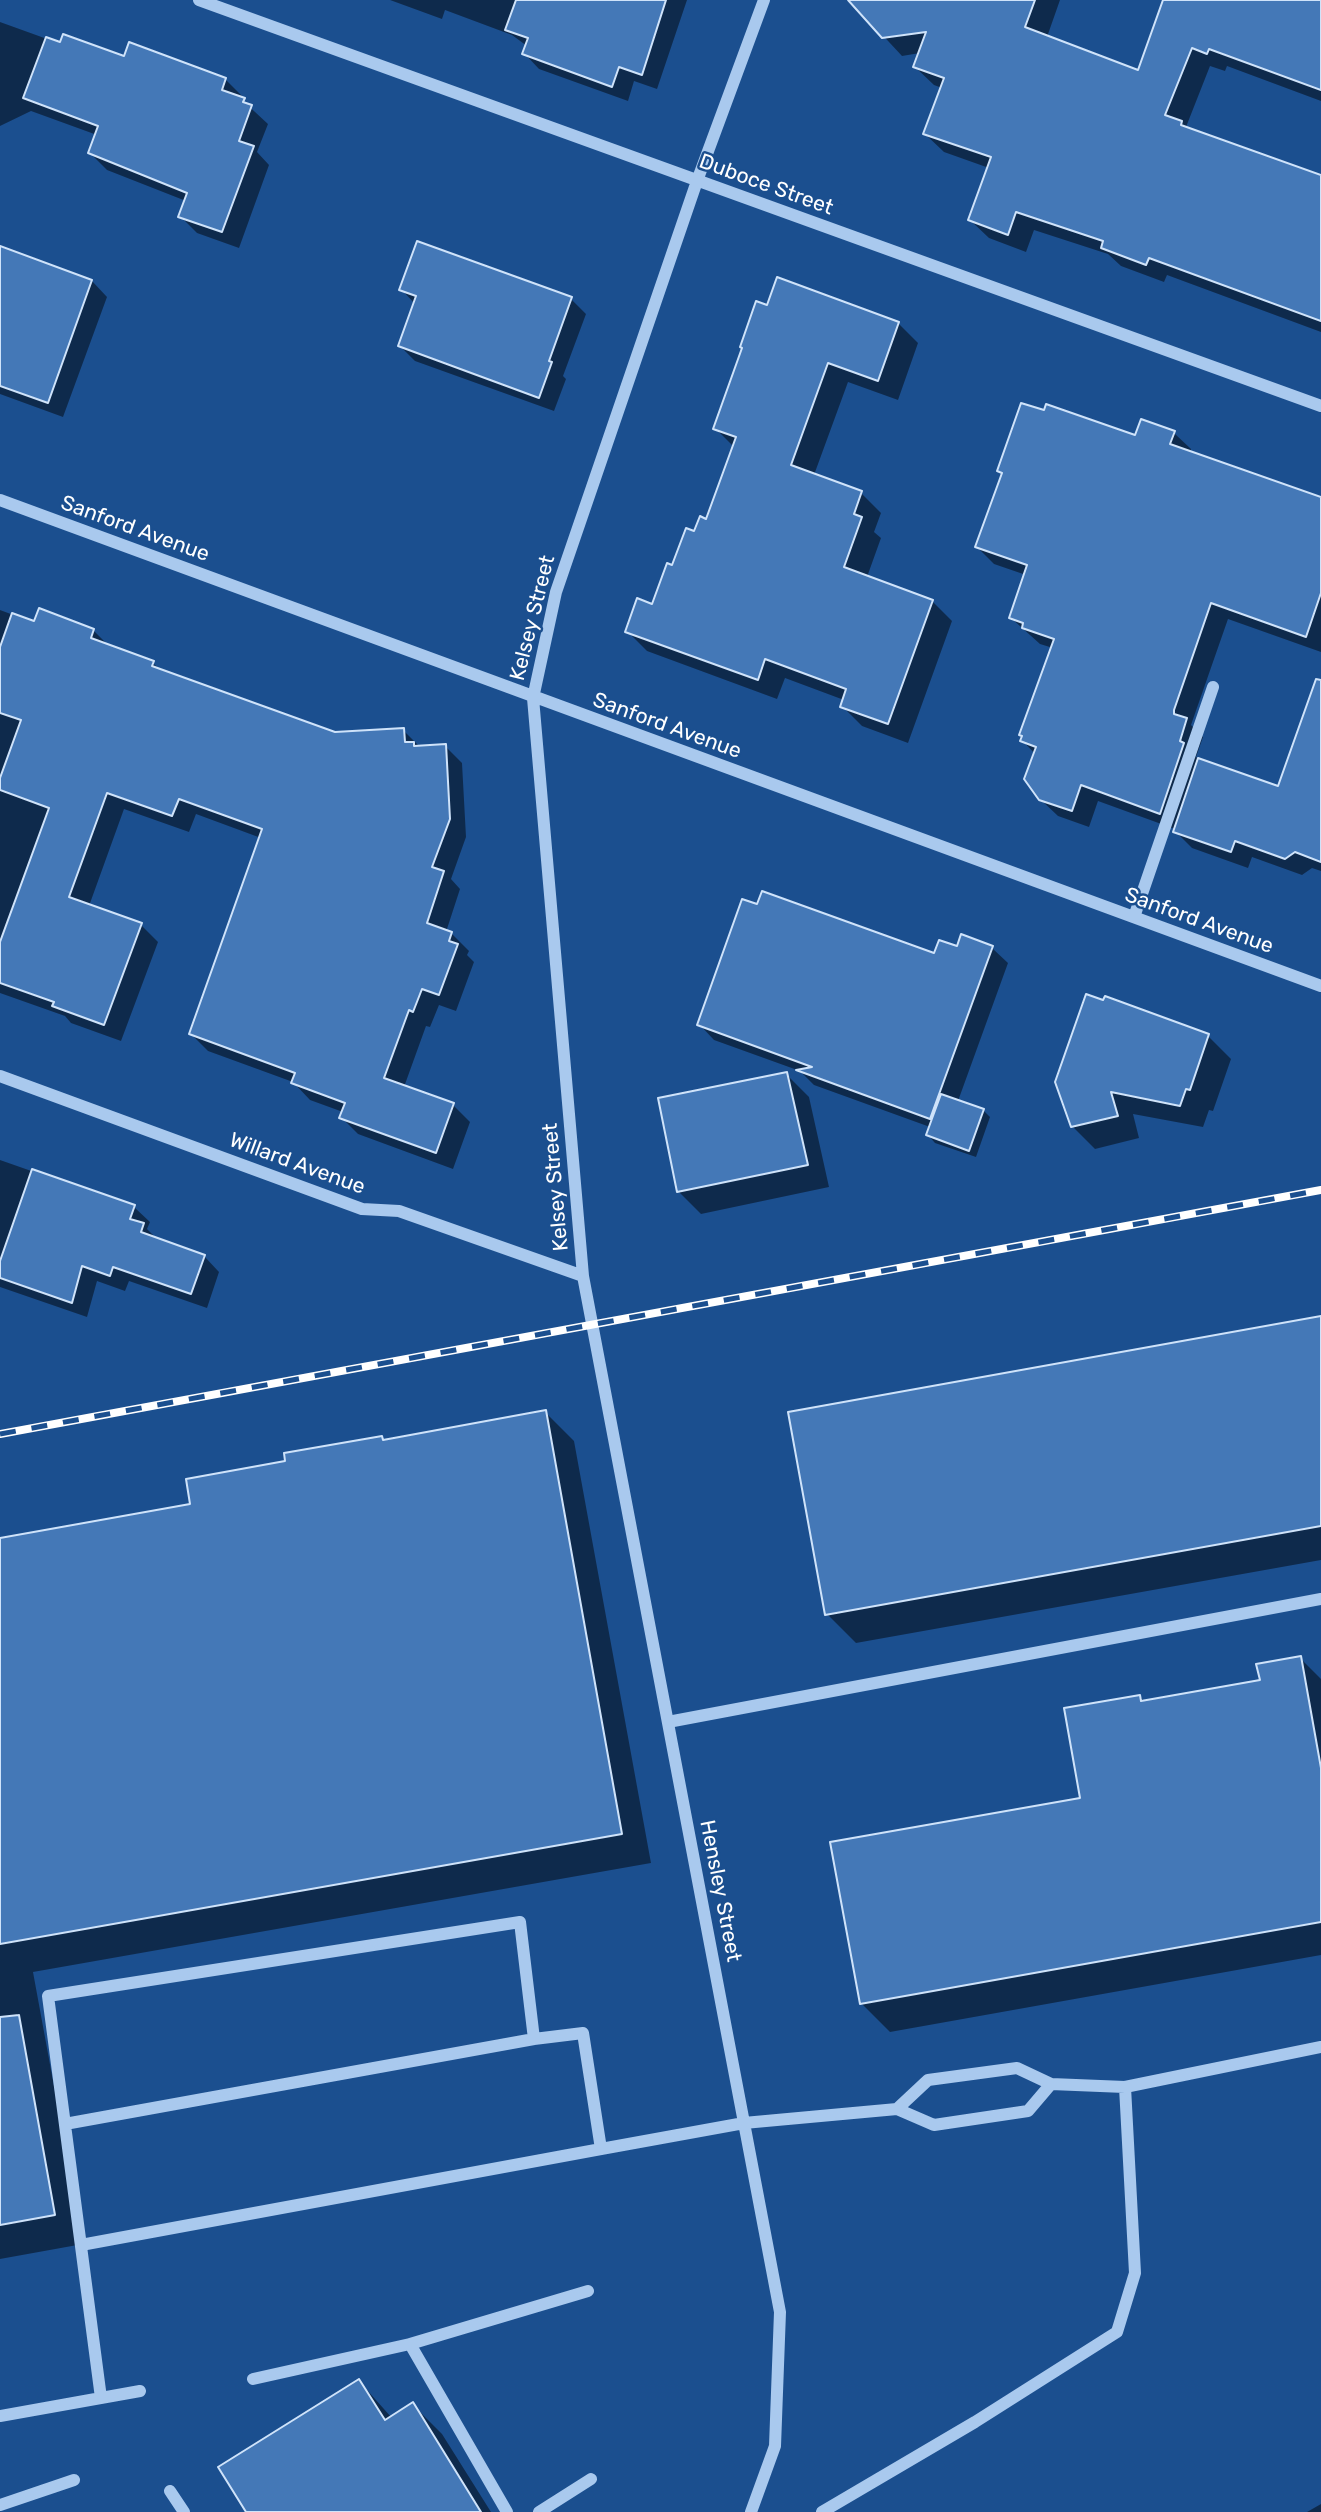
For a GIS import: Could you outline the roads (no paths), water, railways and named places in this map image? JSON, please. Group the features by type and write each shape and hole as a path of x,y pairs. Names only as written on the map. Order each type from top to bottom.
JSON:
{"street":[{"name":"Duboce Street","path":"199,0 1321,406"},
{"name":"Kelsey Street","path":"583,1276 533,698 556,592 697,181 764,0"},
{"name":"Sanford Avenue","path":"0,500 1321,986"},
{"path":"1134,917 1213,687"},
{"name":"Willard Avenue","path":"0,1076 362,1209 399,1211 583,1276"},
{"name":"Hensley Street","path":"583,1276 780,2312 775,2446 751,2512"},
{"path":"668,1722 1321,1599"},
{"path":"101,2398 48,1996 520,1922 534,2039"},
{"path":"65,2124 534,2039 583,2033 601,2149"},
{"path":"897,2109 928,2080 1017,2068 1051,2084 1125,2087 1321,2047"},
{"path":"81,2245 744,2123 897,2109 933,2125 1028,2111 1051,2084"},
{"path":"822,2512 975,2422 1117,2332 1135,2273 1125,2087"},
{"path":"253,2379 410,2344 588,2291"},
{"path":"410,2344 508,2512"},
{"path":"0,2416 140,2391"},
{"path":"539,2512 591,2479"},
{"path":"0,2505 74,2480"},
{"path":"170,2491 184,2512"}],"railway":[{"path":"0,1434 1321,1190"}]}
